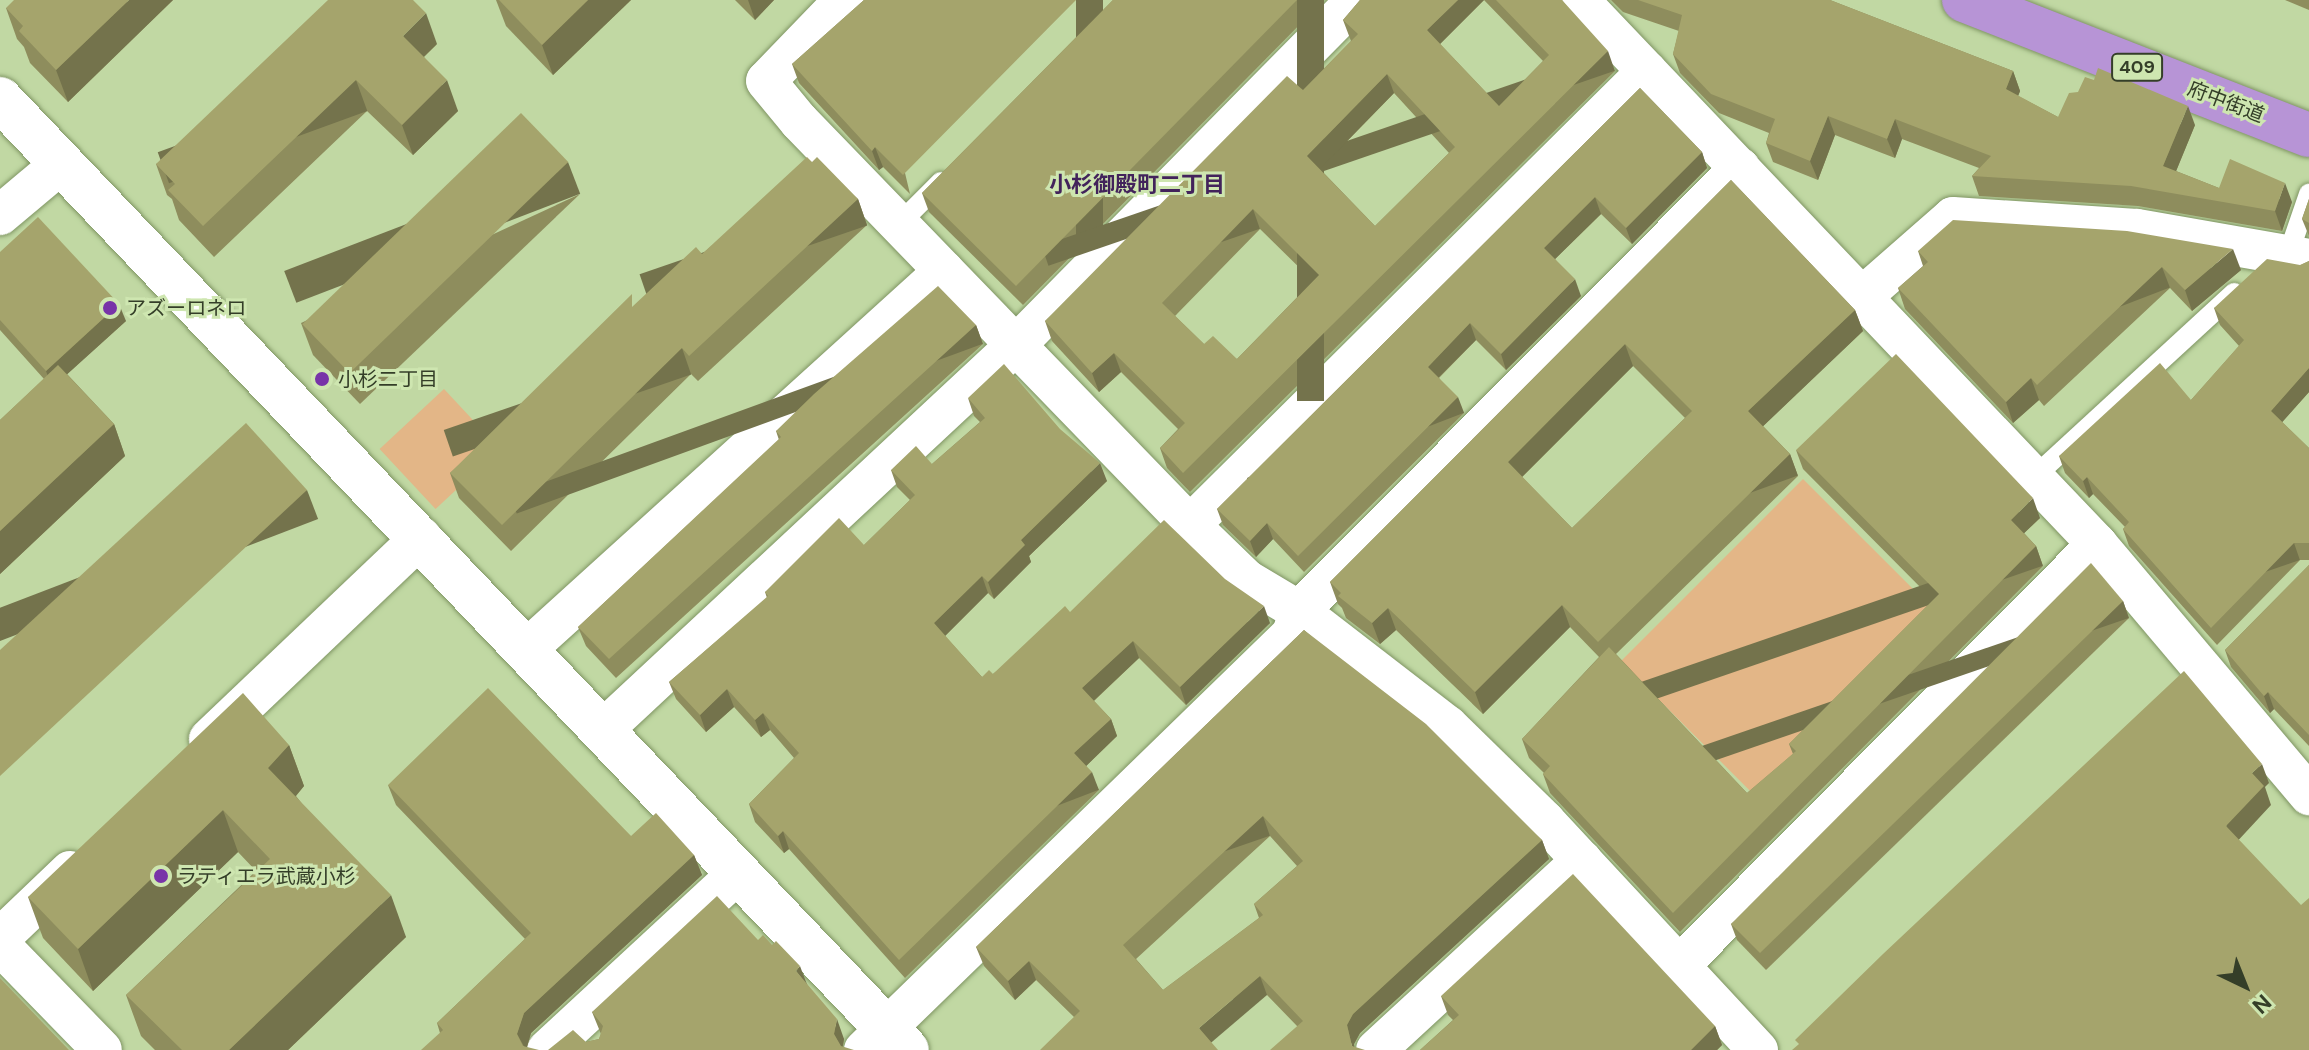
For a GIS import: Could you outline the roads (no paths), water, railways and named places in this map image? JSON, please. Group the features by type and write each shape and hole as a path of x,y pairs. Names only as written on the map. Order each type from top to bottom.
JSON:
{"highway":[{"name":"府中街道","path":"1964,0 2309,135"}],"street":[{"path":"844,0 766,81 944,271 1190,525 1247,580 1299,611 1411,693 1582,860 1758,1050"},
{"path":"605,728 1017,344 1356,0"},
{"path":"1579,0 1864,295 2097,544 2216,664 2309,795"},
{"path":"1190,525 1647,71"},
{"path":"0,99 605,728 739,872 887,1043 1292,634 1299,611 1740,168"},
{"path":"0,215 62,163"},
{"path":"1864,295 1953,217 2137,229 2292,255"},
{"path":"527,649 944,271"},
{"path":"184,763 421,537"},
{"path":"1680,965 2097,544"},
{"path":"0,938 103,840"},
{"path":"1376,1050 1582,860"},
{"path":"570,1039 739,872"},
{"path":"0,945 98,1049"}],"lane":[{"path":"900,223 955,167"},
{"path":"2034,477 2292,255 2309,194"}],"place":[{"name":"アズーロネロ","path":"110,308"},
{"name":"小杉二丁目","path":"322,379"},
{"name":"ラティエラ武蔵小杉","path":"161,876"}],"district":[{"name":"小杉御殿町二丁目","path":"1137,185"}]}
